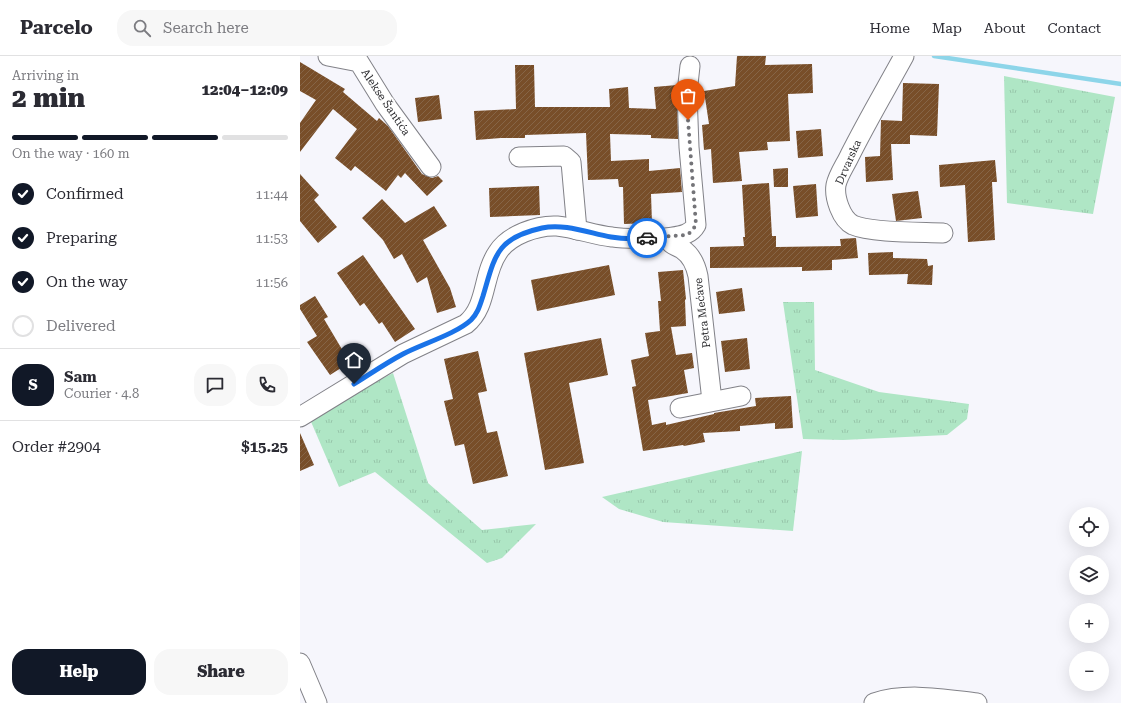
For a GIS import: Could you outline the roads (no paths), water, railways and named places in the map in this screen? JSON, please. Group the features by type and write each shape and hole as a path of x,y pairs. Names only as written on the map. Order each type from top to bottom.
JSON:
{"street":[{"name":"Alekse Šantića","path":"328,56 359,62 385,104 431,167"},
{"name":"Drvarska","path":"903,58 836,183 838,200 845,218 851,224 858,227 943,233"},
{"path":"300,417 402,354 457,329 472,319 481,306 490,268 495,258 502,246 520,235 543,227 557,226 630,239 667,238 686,235 691,232 696,225 689,147 687,93 690,66"},
{"path":"520,157 564,156 571,162 577,230"},
{"name":"Petra Mećave","path":"667,238 670,244 688,254 696,268 712,401"},
{"path":"680,408 741,396"},
{"path":"300,663 317,703"},
{"path":"874,703 911,697 977,703"}],"waterway":[{"path":"934,56 1121,84"}]}
